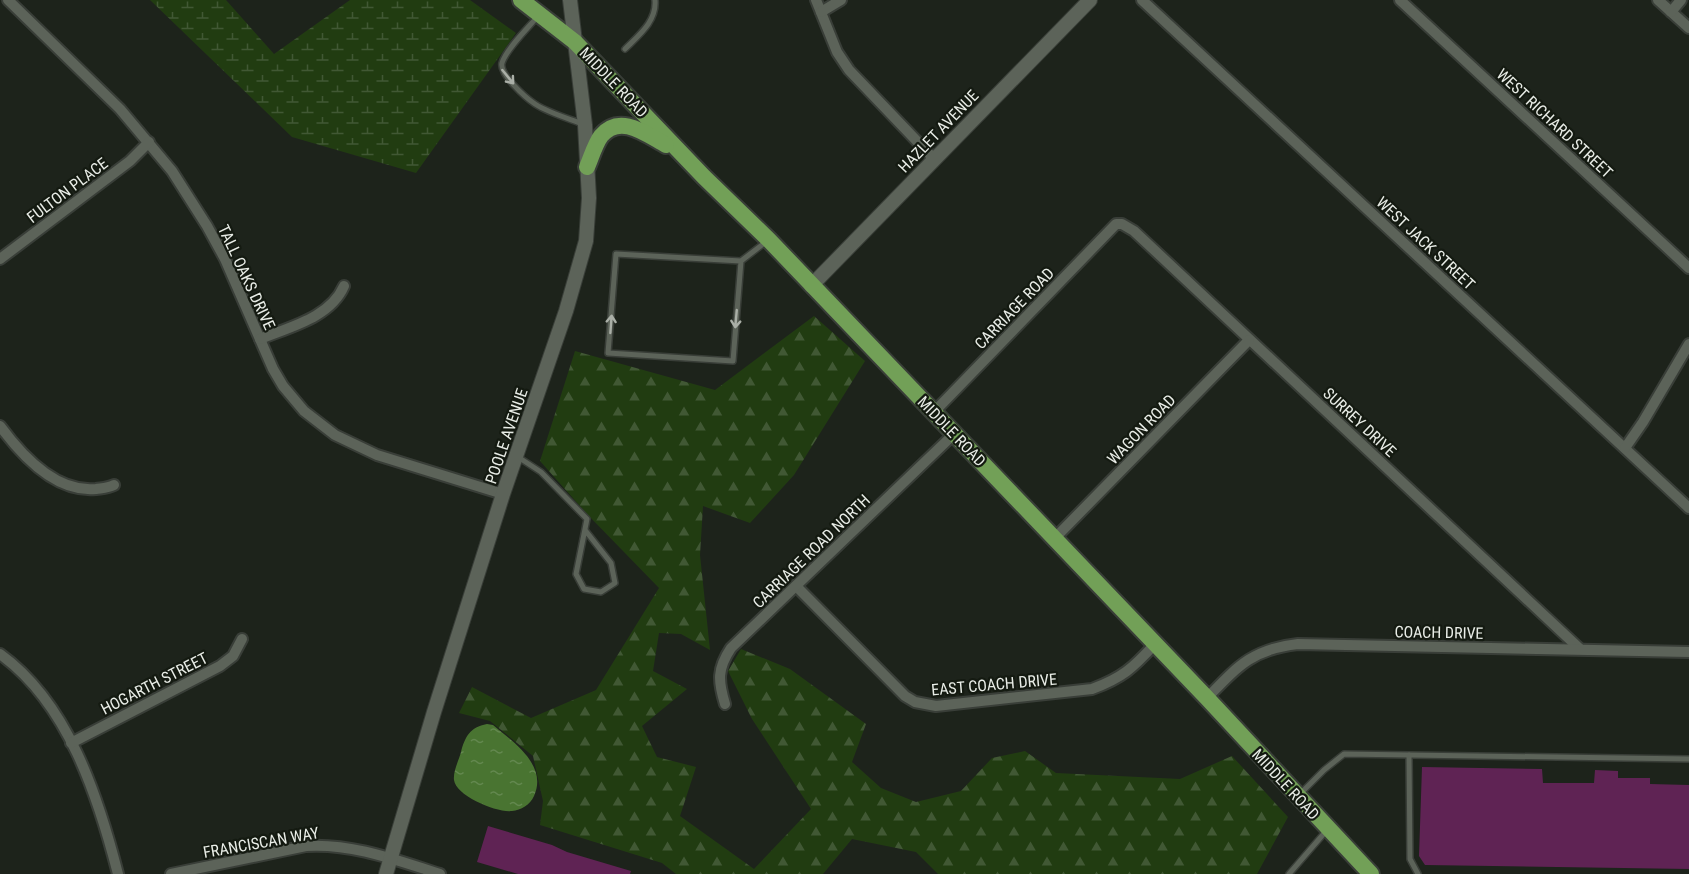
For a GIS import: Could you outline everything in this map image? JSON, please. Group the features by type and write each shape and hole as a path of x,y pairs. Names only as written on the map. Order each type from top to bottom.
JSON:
{"main road":[{"name":"MIDDLE ROAD","path":"521,0 575,42 681,153 769,240 1207,698 1371,874"},
{"path":"587,167 601,136 615,126 624,125 638,129 681,153"}],"street":[{"name":"TALL OAKS DRIVE","path":"8,0 120,109 172,171 207,226 237,284 260,339 284,386 304,411 335,435 377,455 503,494"},
{"name":"POOLE AVENUE","path":"386,874 503,494 580,262 588,219 587,167 585,125 570,0"},
{"path":"816,0 837,52 849,70 934,159"},
{"path":"821,12 841,0"},
{"name":"HAZLET AVENUE","path":"811,286 1090,0"},
{"name":"WEST JACK STREET","path":"1142,0 1689,508"},
{"name":"WEST RICHARD STREET","path":"1400,0 1689,268"},
{"path":"1658,0 1689,28"},
{"path":"1671,12 1681,0"},
{"name":"FULTON PLACE","path":"0,259 130,161 149,142"},
{"name":"SURREY DRIVE","path":"1116,224 1122,224 1134,231 1580,649"},
{"name":"CARRIAGE ROAD","path":"934,412 1116,224"},
{"path":"260,339 314,317 331,305 344,286"},
{"name":"WAGON ROAD","path":"1054,539 1249,340"},
{"path":"1625,447 1643,422 1689,344"},
{"path":"0,426 20,450 56,479 84,490 114,485"},
{"name":"CARRIAGE ROAD NORTH","path":"725,704 719,684 724,659 731,648 954,434"},
{"name":"EAST COACH DRIVE","path":"796,586 905,696 927,705 936,706 1092,689 1109,683 1130,670 1154,645"},
{"name":"HOGARTH STREET","path":"71,743 220,666 233,656 242,639"},
{"name":"COACH DRIVE","path":"1207,698 1247,660 1263,651 1298,644 1689,652"},
{"path":"0,654 29,680 52,710 71,743 99,804 118,874"},
{"name":"FRANCISCAN WAY","path":"171,874 306,846 327,845 349,847 440,874"}],"lane":[{"path":"626,49 647,27 653,15 655,0"},
{"path":"540,14 504,57 501,66 503,72 535,104 585,125"},
{"path":"741,261 733,361 608,353 616,254 741,261 769,240"},
{"path":"516,456 542,472 587,519 576,574 584,589 601,592 615,583 611,563 585,530"},
{"path":"1298,797 1323,770 1344,754 1689,759"},
{"path":"1409,755 1410,859 1418,874"},
{"path":"1289,874 1328,829"}],"green space":[{"path":"150,0 226,0 274,54 350,0 470,0 516,33 416,173 292,137"},
{"path":"814,316 865,361 794,475 750,523 703,506 700,555 710,650 681,634 659,633 653,671 687,689 642,726 657,757 696,767 680,816 754,869 811,809 752,719 728,671 741,649 790,669 866,724 852,762 881,788 916,802 961,791 992,758 1025,751 1056,773 1180,779 1232,756 1288,817 1257,874 938,874 916,852 852,839 823,874 676,874 662,863 540,825 543,801 533,756 490,721 459,713 472,687 531,718 596,690 659,588 587,514 540,461 575,351 715,390"}],"water":[{"path":"487,724 493,725 526,755 536,774 537,785 534,796 519,810 505,811 488,806 469,797 456,786 455,769 467,737 472,730"}],"building":[{"path":"1422,767 1542,769 1543,783 1594,783 1595,770 1618,771 1618,778 1650,778 1650,784 1689,785 1689,869 1425,865 1419,856"},
{"path":"488,826 631,871 630,874 518,874 477,862"}]}
